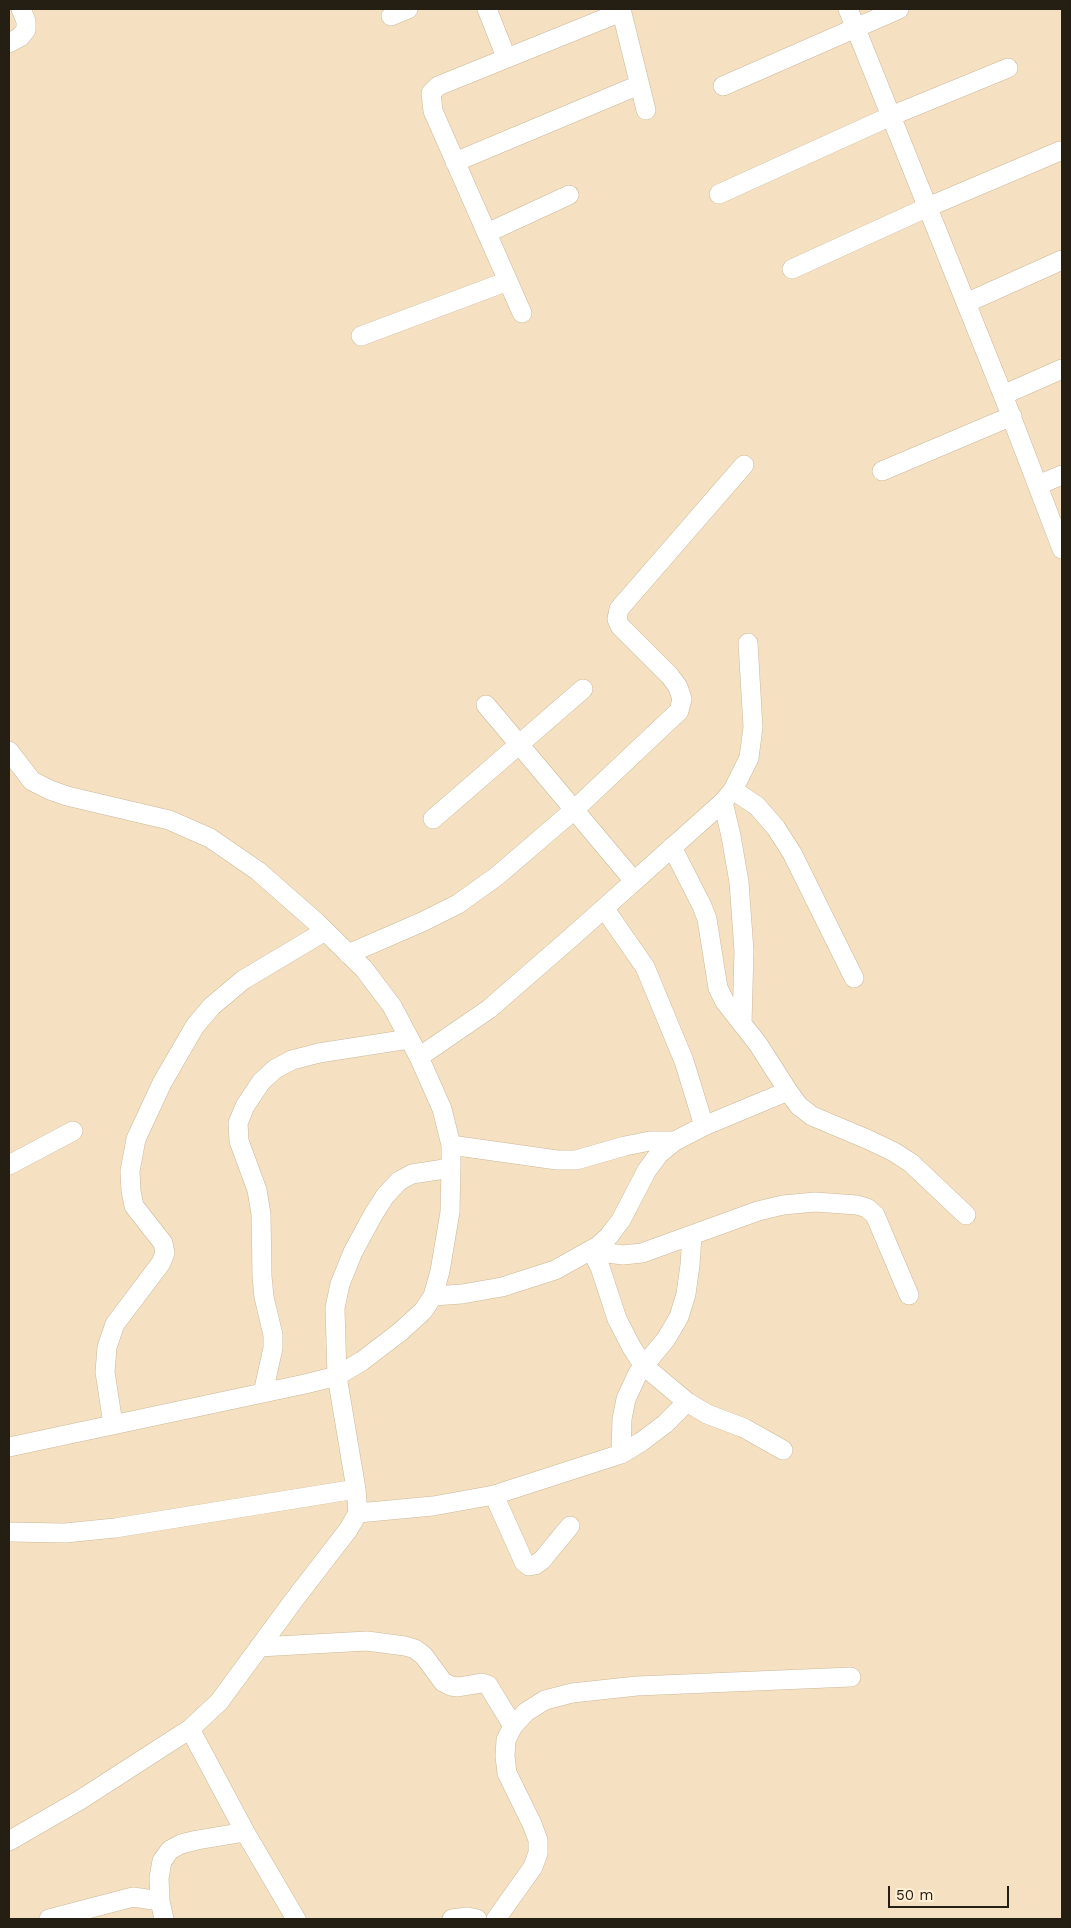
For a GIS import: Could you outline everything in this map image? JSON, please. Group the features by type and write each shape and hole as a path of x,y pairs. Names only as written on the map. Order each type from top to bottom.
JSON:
{"street":[{"path":"9,43 20,37 26,30 26,21 21,9"},
{"path":"487,9 506,57"},
{"path":"848,9 1012,416 1062,549"},
{"path":"723,86 899,9"},
{"path":"522,314 433,111 431,94 438,86 621,10 646,110"},
{"path":"719,194 891,116 1008,68"},
{"path":"455,162 640,85"},
{"path":"792,269 928,207 1060,151"},
{"path":"487,233 569,195"},
{"path":"966,303 1062,260"},
{"path":"361,336 508,281"},
{"path":"1003,395 1062,369"},
{"path":"882,471 1012,416"},
{"path":"348,954 458,904 497,876 574,810 679,711 682,699 678,687 670,676 620,626 617,619 619,609 744,465"},
{"path":"1038,485 1062,475"},
{"path":"419,1057 489,1009 728,796 749,758 753,727 748,643"},
{"path":"433,820 583,689"},
{"path":"486,705 634,881"},
{"path":"9,751 32,781 50,790 67,796 169,820 210,838 258,871 364,969 392,1006 419,1057 442,1109 451,1145 450,1212 440,1272 433,1296 423,1311 400,1332 362,1361 337,1376 9,1447"},
{"path":"728,796 757,806 780,834 792,853 854,978"},
{"path":"728,796 731,836 739,882 744,951 742,1024"},
{"path":"672,847 707,919 718,988 725,1002 758,1044 799,1106 812,1116 869,1140 911,1163 966,1215"},
{"path":"604,908 645,968 684,1060 704,1126"},
{"path":"113,1424 105,1372 107,1347 115,1324 161,1263 165,1254 162,1243 134,1206 130,1191 130,1171 136,1139 162,1083 195,1026 212,1006 243,980 325,931"},
{"path":"263,1393 273,1348 273,1335 262,1283 261,1214 257,1190 239,1141 238,1123 245,1106 261,1082 276,1069 292,1060 319,1053 409,1039"},
{"path":"433,1296 462,1294 502,1287 555,1270 594,1248 609,1236 621,1220 647,1170 659,1154 674,1141 704,1126 788,1092"},
{"path":"9,1165 73,1131"},
{"path":"451,1145 557,1160 576,1160 625,1146 674,1141"},
{"path":"9,1841 80,1800 190,1729 219,1702 348,1530 358,1513 356,1489 337,1376 335,1308 340,1284 353,1252 373,1215 385,1196 399,1181 412,1174 451,1168"},
{"path":"594,1248 608,1253 623,1255 642,1253 758,1211 783,1205 815,1202 857,1205 867,1208 875,1215 909,1295"},
{"path":"621,1454 622,1419 626,1399 638,1373 666,1339 679,1317 686,1294 692,1236"},
{"path":"594,1248 617,1319 644,1366 687,1402 707,1414 744,1428 783,1450"},
{"path":"358,1513 433,1506 494,1494 621,1454 649,1436 687,1402"},
{"path":"9,1532 65,1533 115,1528 356,1489"},
{"path":"494,1494 524,1562 530,1566 542,1560 570,1526"},
{"path":"259,1647 367,1642 405,1646 415,1649 424,1656 443,1682 451,1686 488,1685 513,1726"},
{"path":"496,1919 533,1867 538,1853 538,1840 507,1773 504,1756 506,1740 513,1726 526,1712 545,1700 572,1693 637,1686 851,1677"},
{"path":"190,1729 245,1832 296,1919"},
{"path":"49,1919 133,1897 162,1910 160,1869 162,1861 170,1850 181,1844 197,1840 245,1832"},
{"path":"452,1919 468,1917 477,1919"}]}
